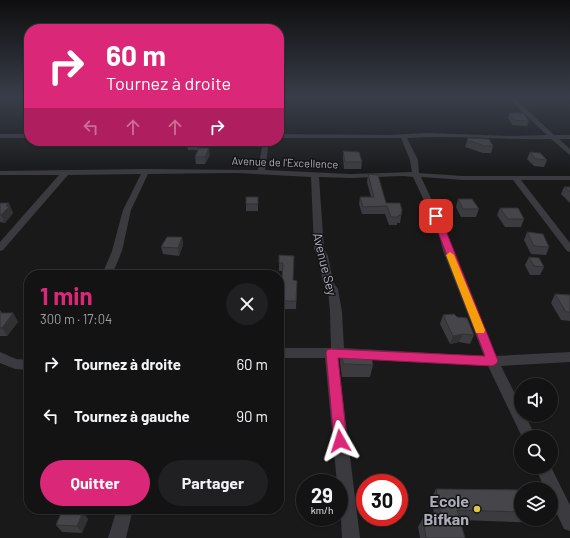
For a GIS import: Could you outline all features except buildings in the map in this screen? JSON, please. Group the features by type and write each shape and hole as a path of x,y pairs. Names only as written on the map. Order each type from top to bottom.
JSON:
{"street":[{"path":"538,123 570,153"},
{"path":"284,136 427,135 570,138"},
{"path":"0,136 24,136"},
{"path":"403,136 414,160 416,175 442,230 448,251 492,361 526,430"},
{"path":"261,172 265,146"},
{"path":"109,270 116,251 127,210 146,171"},
{"name":"Avenue de l'Excellence","path":"0,173 146,171 261,172 351,176 377,174 463,178 570,178"},
{"path":"0,248 65,173"},
{"name":"Avenue Sey","path":"314,174 319,249 323,256 328,283 332,289 336,312 335,353 351,538"},
{"path":"515,178 570,248"},
{"path":"284,353 335,353 492,361 570,357"},
{"path":"0,357 15,364 24,365"},
{"path":"546,474 570,523"},
{"path":"117,538 124,514"}],"slow traffic":[{"path":"450,255 480,330"}],"place":[{"name":"Ecole Bifkan","path":"477,509"}],"route":[{"path":"340,441 331,353 492,361 448,251 436,216"}]}
